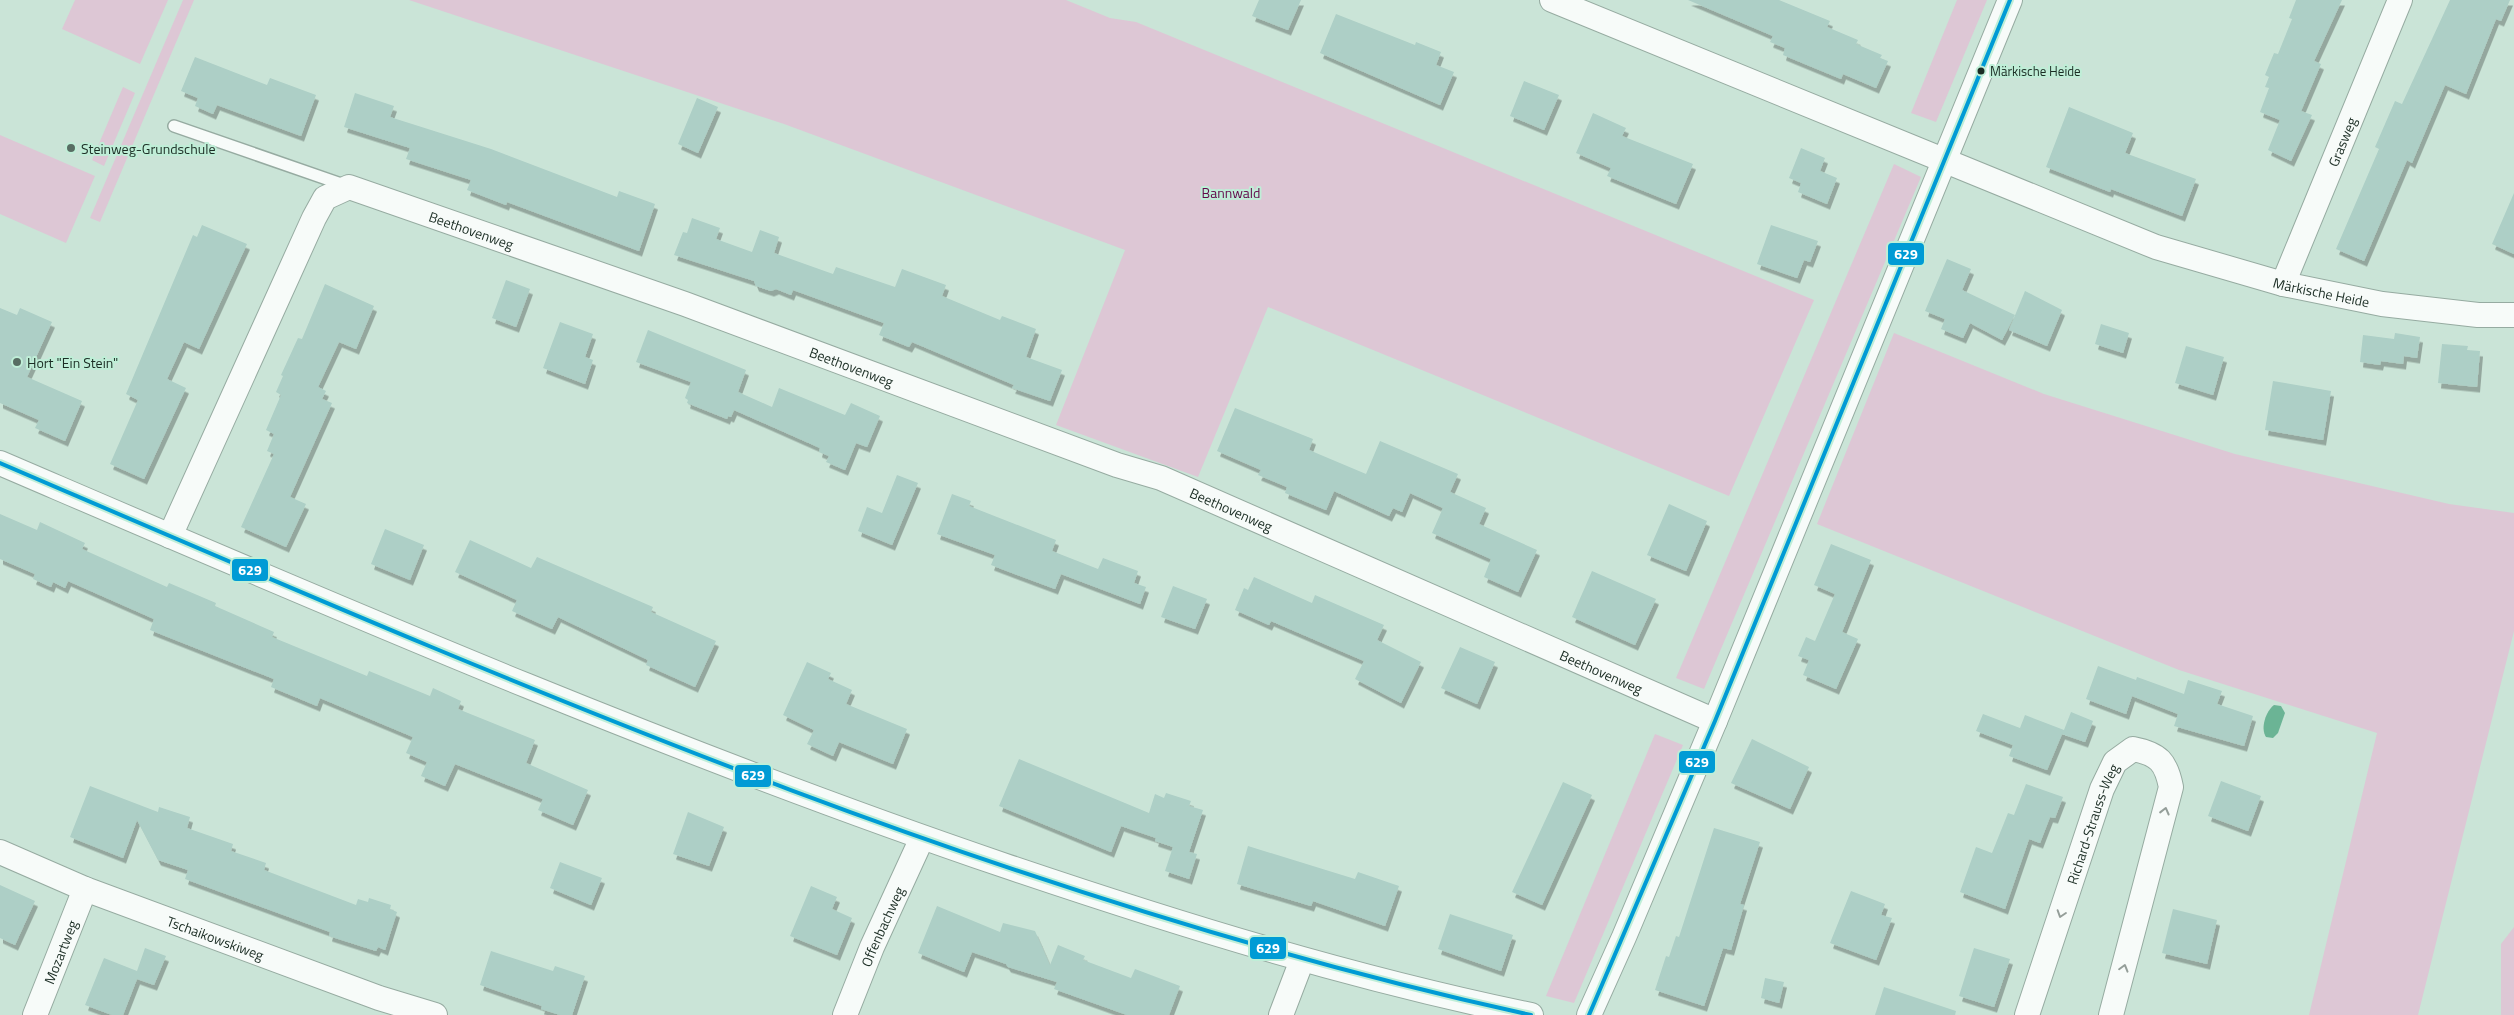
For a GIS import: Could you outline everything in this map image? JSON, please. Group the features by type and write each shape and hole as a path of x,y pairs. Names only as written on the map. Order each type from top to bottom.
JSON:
{"street":[{"name":"Märkische Heide","path":"1552,0 2156,248 2283,284 2382,304 2478,314 2514,315"},
{"path":"1589,1015 1715,721 2010,0"},
{"name":"Grasweg","path":"2283,284 2400,0"},
{"path":"170,536 314,218 325,198 349,187"},
{"name":"Beethovenweg","path":"349,187 685,304 1108,462 1161,478 1715,721"},
{"path":"0,463 170,536 704,757 922,838 1132,909 1302,960 1465,1001 1531,1015"},
{"name":"Richard-Strauss-Weg","path":"2027,1015 2102,789 2116,762 2133,749 2152,753 2167,768 2171,788 2111,1015"},
{"name":"Offenbachweg","path":"845,1015 872,947 922,838"},
{"name":"Tschaikowskiweg","path":"0,852 85,889 379,998 435,1015"},
{"name":"Mozartweg","path":"35,1015 85,889"},
{"path":"1281,1015 1302,960"}],"lane":[{"path":"174,126 349,187"}],"green space":[{"path":"75,0 168,0 140,64 62,29"},
{"path":"183,0 194,0 100,222 90,218"},
{"name":"Bannwald","path":"409,0 1066,0 1110,18 1136,22 1814,300 1729,496 1268,307 1198,477 1056,425 1125,250 784,124"},
{"path":"1957,0 1987,0 1936,122 1911,113"},
{"path":"123,87 135,93 104,166 92,160"},
{"path":"0,135 95,176 66,243 0,214"},
{"path":"1894,164 1921,177 1704,689 1676,678"},
{"path":"1894,333 2044,394 2235,454 2449,504 2514,513 2514,631 2418,1015 2309,1015 2377,733 2179,670 1817,524"},
{"path":"1655,734 1683,745 1574,1003 1546,996"},
{"path":"2514,927 2514,1015 2501,1015 2501,944"}],"shaded area":[{"path":"2274,705 2281,706 2285,713 2278,733 2273,738 2266,737 2264,725 2266,715"}],"building":[{"path":"1259,0 1301,0 1288,30 1252,16"},
{"path":"1688,0 1779,0 1830,21 1827,27 1858,40 1856,44 1882,55 1880,58 1888,61 1876,88 1843,74 1841,79 1783,55 1785,48 1770,42 1773,36"},
{"path":"2296,0 2342,0 2314,61 2321,64 2301,111 2312,115 2291,161 2268,150 2280,120 2260,112 2269,88 2265,87 2269,77 2265,75 2274,53 2278,54 2292,19 2289,18"},
{"path":"2450,0 2510,0 2501,21 2496,19 2466,94 2445,85 2412,163 2407,160 2364,261 2336,249 2379,149 2375,147 2395,101 2402,104"},
{"path":"1336,14 1415,45 1416,42 1441,52 1436,65 1454,72 1440,105 1320,53"},
{"path":"195,57 267,85 270,78 316,95 301,136 217,105 213,114 195,106 198,98 181,91"},
{"path":"1524,81 1559,95 1544,130 1510,116"},
{"path":"355,93 394,106 390,117 491,149 617,197 619,191 655,204 639,251 507,202 506,205 467,190 471,180 406,159 410,148 344,127"},
{"path":"697,98 718,107 698,153 678,144"},
{"path":"2069,107 2133,133 2125,153 2196,179 2182,216 2111,189 2110,192 2046,167"},
{"path":"1593,113 1626,128 1622,136 1693,164 1676,204 1607,176 1611,168 1576,153"},
{"path":"1801,148 1825,158 1820,171 1837,178 1827,204 1798,192 1801,183 1789,178"},
{"path":"2514,193 2514,254 2492,244"},
{"path":"692,218 720,228 716,239 752,252 760,230 779,237 774,253 833,274 836,267 895,287 902,269 946,285 942,296 1000,320 1002,316 1036,329 1026,357 1062,370 1050,401 1012,388 1014,385 912,342 909,347 879,335 884,323 793,290 791,295 776,289 771,291 756,286 754,281 674,255 683,232 687,233"},
{"path":"202,225 247,244 199,349 184,342 167,379 186,388 144,479 110,464 138,400 126,394 193,235 197,237"},
{"path":"1771,225 1818,241 1810,262 1804,260 1797,278 1757,264"},
{"path":"1947,259 1971,269 1962,290 2015,315 2002,340 1970,323 1963,338 1941,329 1945,319 1925,311"},
{"path":"506,280 530,289 516,327 492,318"},
{"path":"325,284 374,306 356,349 339,342 318,387 326,391 322,399 332,403 290,497 306,504 286,547 241,527 274,454 267,451 274,434 266,430 281,395 276,392 283,376 281,375 298,338 302,339"},
{"path":"2025,291 2062,310 2047,346 2009,330"},
{"path":"0,308 17,315 20,308 52,322 27,377 82,401 65,441 35,428 39,420 0,403"},
{"path":"560,322 593,334 585,357 593,360 585,384 543,368"},
{"path":"2101,324 2129,333 2123,353 2095,344"},
{"path":"648,330 746,370 738,392 772,407 779,388 845,415 851,403 880,416 867,447 856,443 845,470 826,462 829,456 819,452 820,448 734,410 731,417 728,416 727,419 687,403 688,400 685,398 691,382 636,362"},
{"path":"2395,333 2420,337 2417,358 2404,356 2403,364 2381,361 2380,365 2360,362 2363,335 2394,339"},
{"path":"2442,344 2468,346 2467,350 2480,351 2477,387 2438,383"},
{"path":"2186,346 2224,357 2213,395 2175,383"},
{"path":"2273,381 2331,391 2323,440 2265,430"},
{"path":"1235,408 1313,439 1309,450 1366,474 1380,441 1458,474 1450,492 1486,508 1479,524 1537,550 1518,592 1484,577 1491,559 1432,533 1443,508 1410,493 1402,512 1393,508 1389,516 1334,491 1326,510 1285,493 1287,487 1258,475 1261,470 1217,451"},
{"path":"897,475 918,483 892,545 858,531 867,507 882,513"},
{"path":"952,494 971,501 969,506 1056,540 1052,551 1098,569 1103,558 1138,571 1134,583 1146,587 1140,604 1061,574 1055,589 991,565 995,555 937,534"},
{"path":"1669,504 1707,521 1686,571 1647,555"},
{"path":"0,514 37,530 40,522 85,543 82,549 167,587 169,583 216,603 215,606 274,632 272,637 367,676 369,671 430,696 433,688 461,701 458,709 535,740 526,763 588,790 573,825 538,810 543,799 455,764 445,786 421,776 427,762 406,753 413,737 320,698 317,706 271,687 274,679 150,630 154,619 68,581 65,588 53,582 51,587 33,579 35,574 0,559"},
{"path":"385,529 424,545 410,580 371,564"},
{"path":"470,540 531,568 537,557 653,607 651,612 716,641 695,687 646,665 648,660 558,617 552,629 512,611 517,600 455,572"},
{"path":"1831,544 1871,560 1842,632 1858,639 1836,689 1803,675 1809,660 1798,656 1806,637 1815,641 1835,594 1814,585"},
{"path":"1592,571 1656,599 1635,645 1572,617"},
{"path":"1254,577 1312,603 1315,595 1384,625 1377,640 1421,662 1401,703 1355,679 1364,661 1271,621 1269,625 1235,610 1244,588 1248,590"},
{"path":"1173,586 1207,599 1195,629 1161,617"},
{"path":"1460,647 1495,662 1477,704 1441,688"},
{"path":"807,662 831,673 828,679 852,690 846,704 907,729 893,764 839,742 833,756 807,744 814,730 783,715"},
{"path":"2098,666 2136,680 2137,677 2184,694 2188,680 2222,691 2217,704 2253,716 2244,746 2174,726 2178,714 2132,696 2126,714 2086,699"},
{"path":"2071,712 2093,721 2085,742 2062,734 2047,770 2009,756 2013,745 1976,731 1983,714 2020,728 2025,715 2064,730"},
{"path":"1752,739 1809,767 1790,809 1731,783"},
{"path":"1019,759 1149,813 1155,794 1164,798 1166,793 1191,801 1189,806 1203,810 1189,852 1197,854 1189,879 1165,871 1173,847 1155,841 1156,838 1121,826 1111,852 999,806"},
{"path":"2221,781 2261,796 2248,831 2208,816"},
{"path":"1563,782 1592,795 1542,905 1512,892"},
{"path":"2026,784 2063,797 2055,818 2050,817 2040,843 2029,839 2005,909 1960,892 1976,847 1992,853 2008,813 2014,815"},
{"path":"90,786 158,812 159,807 190,817 187,828 233,844 231,851 266,863 264,870 356,905 358,899 368,902 369,898 391,905 390,909 397,912 385,950 378,947 376,951 329,936 330,932 185,879 188,870 158,860 137,820 123,858 70,837"},
{"path":"688,812 724,827 709,866 673,854"},
{"path":"1714,828 1760,842 1740,904 1744,905 1731,950 1723,948 1704,1006 1655,990 1666,956 1669,957 1676,936 1679,937"},
{"path":"1248,846 1355,879 1358,872 1399,886 1385,926 1313,901 1311,906 1237,884"},
{"path":"560,862 602,878 591,905 550,888"},
{"path":"0,885 35,901 15,945 0,938"},
{"path":"811,886 837,897 832,909 852,918 837,955 790,936"},
{"path":"1851,891 1885,904 1881,915 1892,918 1876,960 1830,943"},
{"path":"937,906 1000,932 1003,923 1035,931 1050,965 1058,945 1085,956 1083,960 1131,978 1135,969 1180,986 1169,1015 1127,1015 1054,989 1057,982 1008,967 1006,964 972,952 964,972 918,953"},
{"path":"2173,909 2217,920 2207,964 2162,953"},
{"path":"1450,914 1513,935 1501,971 1438,949"},
{"path":"145,948 166,956 154,985 137,979 123,1015 112,1015 85,1005 104,958 137,971"},
{"path":"1974,948 2010,959 1994,1007 1959,996"},
{"path":"491,951 553,971 555,966 585,976 572,1015 560,1015 541,1009 542,1006 480,985"},
{"path":"1765,978 1784,982 1779,1003 1761,998"},
{"path":"1884,987 1956,1011 1955,1015 1875,1015"}],"transit line":[{"name":"629","path":"1589,1015 1715,721 2010,0"},
{"name":"629","path":"0,463 563,701 753,776 945,846 1138,910 1333,967 1531,1015"}],"place":[{"name":"Märkische Heide","path":"1981,71"},
{"name":"Steinweg-Grundschule","path":"71,148"},
{"name":"Hort \"Ein Stein\"","path":"17,362"}]}
